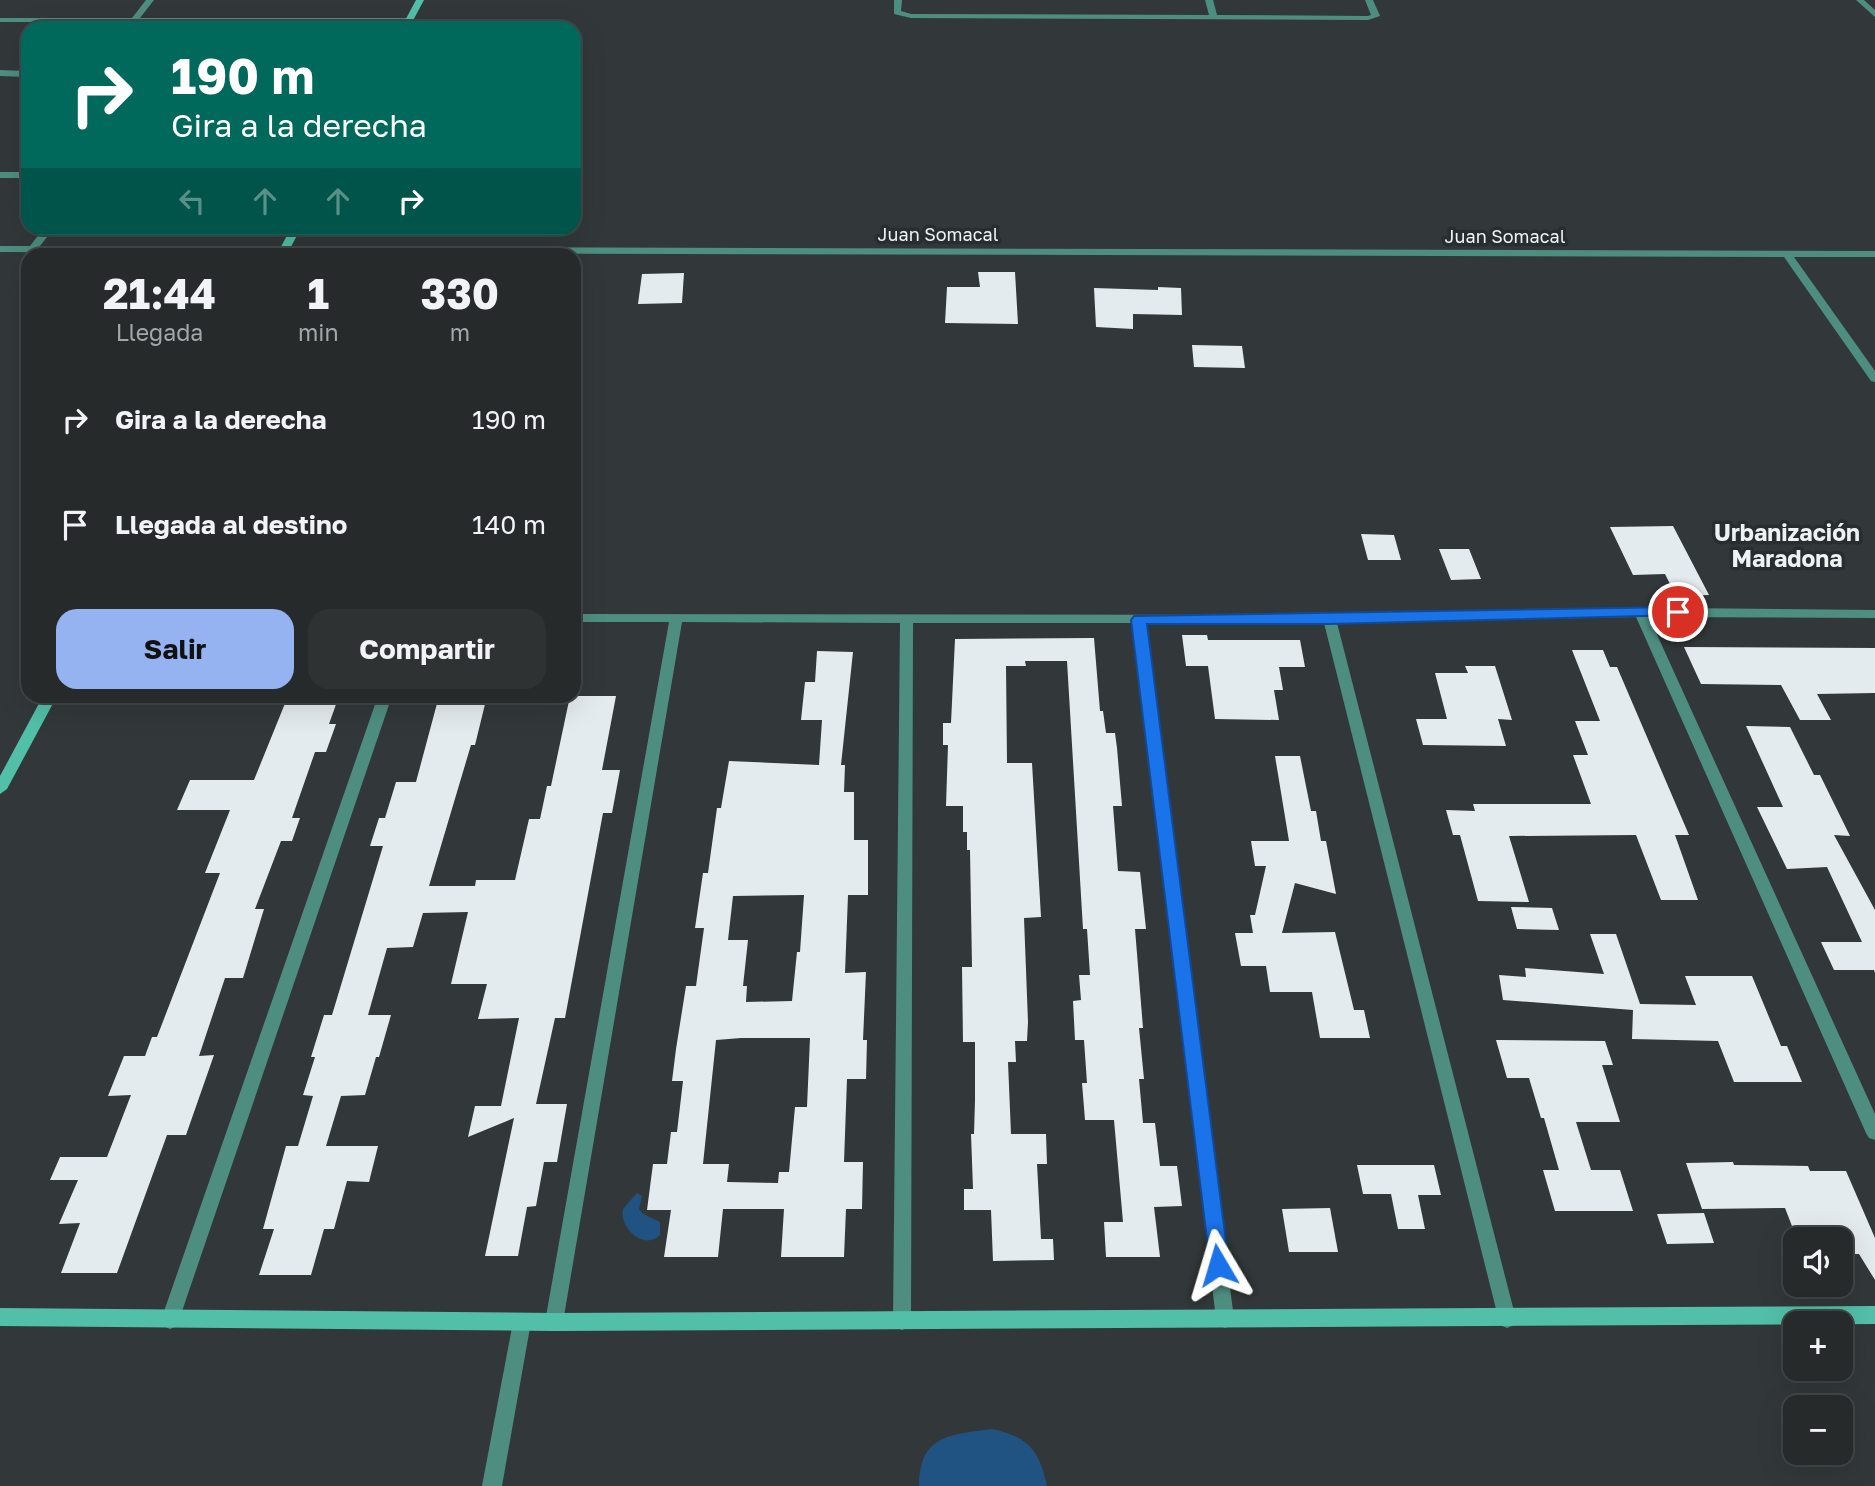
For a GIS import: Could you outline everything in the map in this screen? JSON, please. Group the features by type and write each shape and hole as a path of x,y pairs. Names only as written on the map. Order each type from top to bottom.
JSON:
{"main road":[{"path":"409,21 420,0"},
{"path":"0,789 46,703"},
{"path":"0,1317 554,1322 1875,1315"}],"street":[{"path":"134,20 150,0"},
{"path":"898,0 897,12 911,16 1058,12 1368,18 1376,16 1369,0"},
{"path":"1209,0 1213,17"},
{"path":"1860,0 1875,15"},
{"path":"0,20 29,21"},
{"path":"130,21 202,21"},
{"path":"1,74 21,74"},
{"path":"0,175 21,175"},
{"name":"Juan Somacal","path":"0,249 21,250"},
{"name":"Juan Somacal","path":"581,253 1875,254"},
{"path":"1787,254 1875,379"},
{"path":"581,618 1329,620 1642,615 1678,612 1875,614"},
{"path":"1642,615 1875,1133"},
{"path":"554,1322 676,620"},
{"path":"902,1321 907,620"},
{"path":"1139,620 1225,1319"},
{"path":"1329,620 1507,1319"},
{"path":"170,1320 383,703"},
{"path":"492,1486 522,1322"}],"water":[{"path":"637,1193 642,1196 639,1209 643,1214 660,1222 660,1235 654,1239 640,1239 625,1223 623,1209"},
{"path":"992,1429 1015,1436 1030,1447 1040,1463 1047,1486 919,1486 925,1456 931,1447 951,1436"}],"building":[{"path":"978,272 1015,272 1018,324 945,323 947,287 980,287"},
{"path":"684,273 682,303 638,304 642,274"},
{"path":"1158,287 1181,288 1182,315 1133,314 1133,329 1096,327 1094,288 1158,290"},
{"path":"1192,345 1242,346 1245,368 1194,367"},
{"path":"1673,526 1709,595 1676,596 1665,574 1633,575 1610,527"},
{"path":"1361,534 1394,535 1401,560 1368,560"},
{"path":"1439,549 1469,549 1481,579 1451,580"},
{"path":"1182,635 1207,635 1208,640 1300,640 1305,667 1279,667 1283,690 1274,690 1279,720 1215,719 1208,666 1186,666"},
{"path":"1094,638 1100,711 1103,711 1106,733 1115,733 1117,748 1122,806 1113,806 1118,871 1140,872 1146,929 1135,929 1143,1028 1139,1028 1144,1079 1139,1079 1143,1123 1155,1123 1160,1166 1177,1166 1182,1206 1154,1207 1160,1257 1106,1257 1104,1222 1123,1222 1114,1120 1085,1120 1082,1083 1087,1083 1084,1040 1075,1040 1073,1001 1081,1000 1079,975 1090,975 1087,929 1083,929 1067,661 1025,661 1026,666 1006,666 1007,763 1032,763 1041,917 1024,918 1027,1041 1015,1041 1016,1062 1008,1062 1011,1134 1046,1134 1047,1164 1037,1164 1041,1239 1053,1239 1054,1260 993,1261 991,1210 964,1210 964,1189 973,1189 971,1134 974,1134 975,1100 975,1042 963,1042 962,967 972,967 970,850 967,850 967,832 963,832 963,806 946,806 948,745 943,745 943,723 951,723 955,639"},
{"path":"1684,647 1875,648 1875,693 1817,694 1831,720 1800,720 1781,685 1701,684"},
{"path":"1572,650 1603,650 1610,667 1617,667 1689,835 1675,835 1698,900 1661,900 1636,835 1509,836 1529,902 1478,901 1460,835 1453,835 1446,810 1475,811 1473,804 1591,804 1573,755 1588,755 1575,721 1600,721"},
{"path":"817,651 853,652 841,765 845,765 844,792 854,792 854,840 868,840 868,895 848,895 845,973 866,972 863,1040 867,1040 866,1079 847,1079 844,1162 863,1162 862,1209 846,1209 844,1257 781,1257 784,1209 723,1209 718,1257 664,1257 671,1210 647,1210 653,1164 667,1164 671,1132 677,1132 683,1081 672,1081 676,1049 686,986 696,986 704,928 695,928 703,873 708,873 717,808 721,808 729,761 819,765 822,720 801,720 805,682 815,682","holes":["804,895 800,952 797,952 792,1001 746,1002 747,986 743,986 748,940 728,940 733,896","810,1038 807,1107 795,1107 789,1172 779,1172 778,1183 727,1182 729,1164 703,1164 716,1040"]},
{"path":"1465,666 1495,666 1512,720 1498,719 1506,746 1423,745 1416,719 1447,719 1435,673 1468,673"},
{"path":"581,696 616,696 602,770 620,770 612,813 603,813 565,1018 555,1018 536,1104 567,1104 557,1162 544,1162 536,1206 527,1207 518,1256 485,1256 514,1118 468,1137 475,1106 501,1106 519,1018 478,1019 487,984 451,984 468,912 423,913 413,947 387,948 368,1015 391,1015 379,1057 376,1057 365,1095 341,1096 326,1146 378,1146 369,1182 347,1181 334,1229 324,1229 311,1275 259,1275 274,1229 263,1229 286,1146 298,1146 313,1096 303,1095 315,1057 311,1057 324,1015 332,1015 383,846 370,846 379,818 385,818 396,782 416,782 437,703 485,703 475,745 471,745 429,886 475,886 476,880 515,880 529,819 540,819 547,786 551,786 569,703 581,703"},
{"path":"285,703 336,703 329,724 336,724 326,752 315,752 292,818 300,818 292,841 281,841 255,909 264,909 243,978 225,978 199,1056 214,1055 186,1135 167,1135 117,1273 61,1273 80,1223 59,1224 78,1180 50,1180 60,1157 107,1157 131,1095 108,1096 124,1056 145,1056 152,1037 157,1037 220,873 205,873 230,810 177,810 190,780 254,780"},
{"path":"1746,726 1790,727 1814,775 1820,775 1850,836 1834,835 1875,910 1875,973 1874,970 1834,970 1821,942 1862,942 1827,867 1787,869 1757,807 1783,807"},
{"path":"1275,756 1300,756 1311,811 1316,811 1321,841 1326,841 1336,894 1295,883 1282,933 1335,932 1354,1010 1364,1010 1370,1038 1320,1038 1312,992 1270,992 1266,966 1241,966 1235,933 1253,933 1250,915 1255,915 1266,866 1255,866 1251,841 1289,841"},
{"path":"1511,907 1552,908 1559,930 1517,929"},
{"path":"1590,934 1616,934 1640,1004 1696,1005 1685,976 1752,976 1781,1046 1787,1046 1802,1082 1734,1082 1718,1041 1632,1039 1633,1010 1503,1000 1499,975 1526,977 1525,968 1604,974"},
{"path":"1496,1040 1605,1041 1613,1065 1602,1065 1620,1122 1576,1122 1591,1170 1620,1170 1633,1211 1555,1211 1543,1170 1559,1170 1544,1118 1541,1118 1529,1078 1507,1078"},
{"path":"1733,1162 1734,1165 1808,1166 1810,1171 1846,1171 1875,1238 1875,1280 1859,1254 1853,1254 1853,1227 1792,1227 1785,1208 1702,1209 1686,1163"},
{"path":"1357,1165 1434,1165 1441,1195 1418,1195 1425,1229 1398,1229 1391,1194 1363,1194"},
{"path":"1330,1208 1338,1252 1289,1252 1282,1209"},
{"path":"1704,1213 1714,1243 1667,1244 1657,1214"}],"district":[{"name":"Urbanización Maradona","path":"1787,545"}],"route":[{"path":"1218,1265 1139,620 1329,620 1642,615 1678,612"}]}
